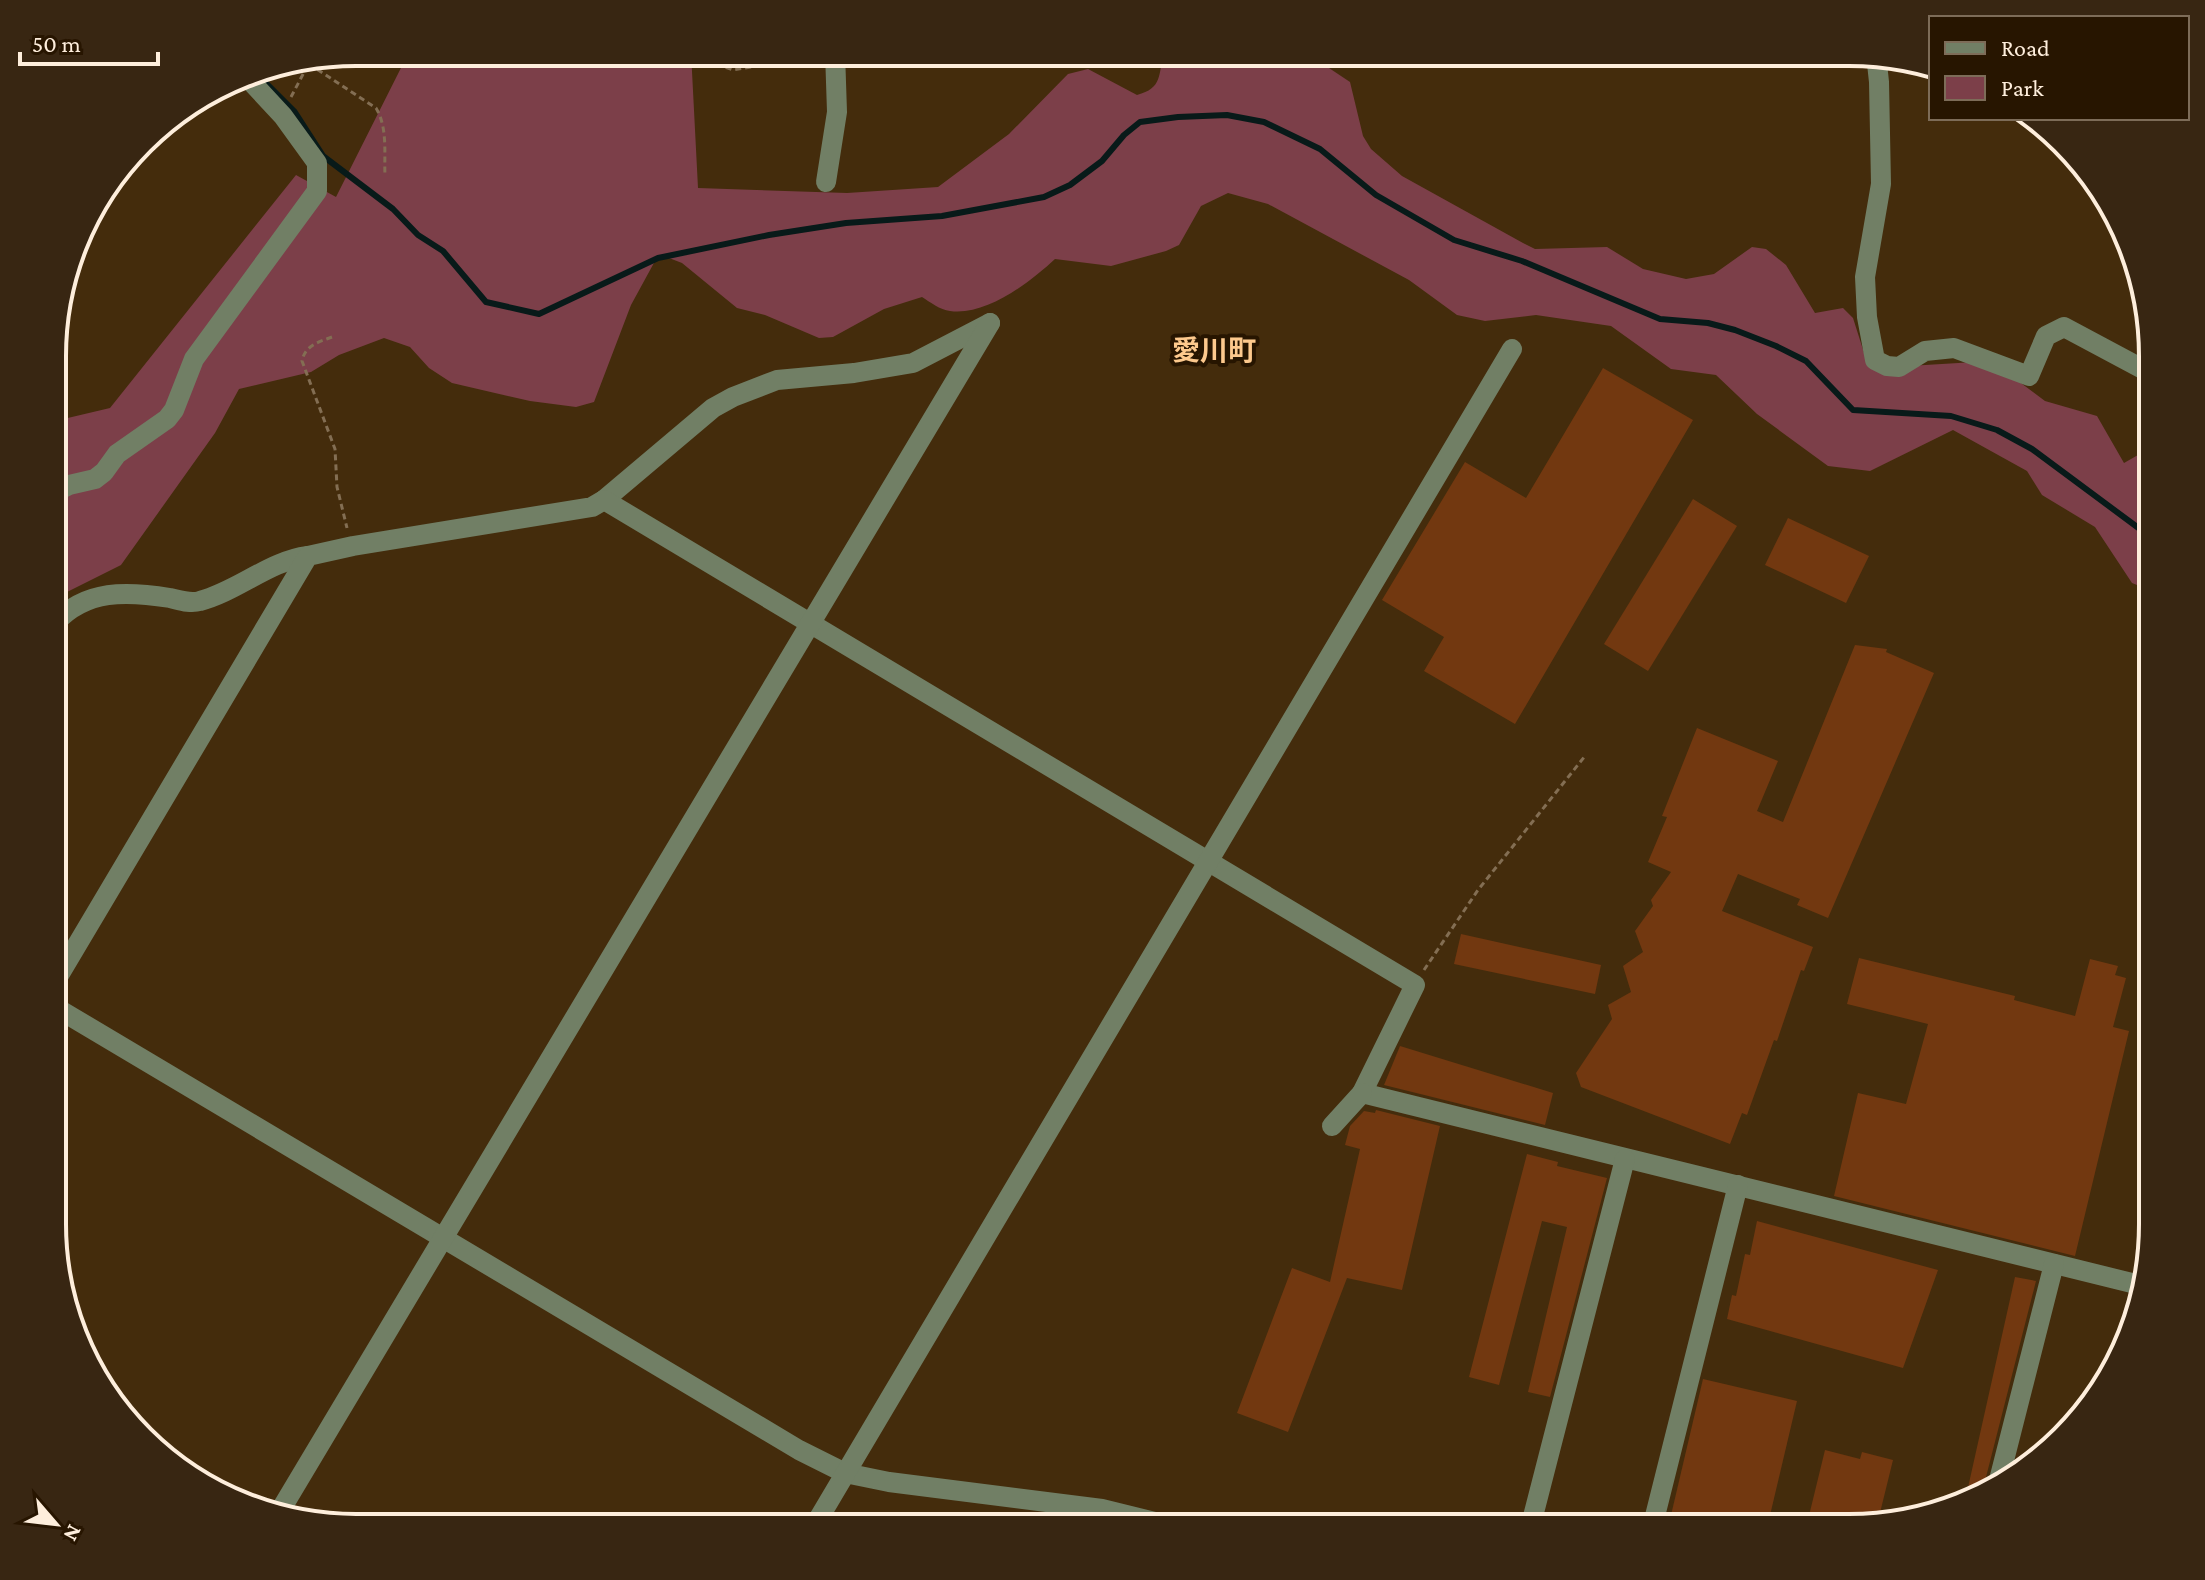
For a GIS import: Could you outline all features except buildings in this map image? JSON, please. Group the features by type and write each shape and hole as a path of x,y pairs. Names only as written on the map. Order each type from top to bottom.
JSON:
{"street":[{"path":"826,182 837,112 835,66"},
{"path":"1877,67 1881,184 1865,277 1867,317 1875,360 1899,367 1925,351 1954,348 2029,376 2046,336 2064,327 2139,367"},
{"path":"66,486 95,479 117,454 167,419 174,410 194,359 317,191 317,163 279,112 254,85"},
{"path":"66,612 101,595 111,594 135,593 197,603 292,558 592,507 713,408 733,397 777,380 854,373 913,363 990,323 284,1505"},
{"path":"821,1514 1512,349"},
{"path":"604,500 1415,985 1362,1093 1332,1126"},
{"path":"66,963 308,556"},
{"path":"66,1014 799,1450 845,1473 889,1482 1122,1514"},
{"path":"1362,1093 2133,1283"},
{"path":"1534,1514 1625,1159"},
{"path":"1656,1514 1738,1185"},
{"path":"2001,1470 2054,1264"},
{"path":"1099,1514 1102,1509"}],"path":[{"path":"722,66 733,70 756,66"},
{"path":"318,68 376,108 382,118 384,132 385,176"},
{"path":"279,112 291,98 305,71"},
{"path":"332,337 313,344 303,353 302,361 335,449 337,487 353,546"},
{"path":"1415,985 1478,890 1585,756"}],"green space":[{"path":"402,66 692,66 698,188 847,193 938,187 1009,134 1068,74 1088,69 1137,95 1151,89 1161,66 1326,66 1350,82 1363,136 1371,149 1402,176 1535,249 1607,247 1643,269 1686,279 1714,274 1752,247 1766,249 1786,265 1815,313 1843,308 1853,318 1866,359 1892,367 1975,362 2002,369 2045,401 2097,416 2124,463 2139,454 2139,586 2132,583 2095,527 2042,495 2027,471 1953,430 1870,471 1828,466 1757,414 1716,375 1671,369 1611,326 1536,315 1485,321 1457,315 1409,280 1268,204 1228,193 1201,206 1179,245 1166,251 1111,266 1055,259 1006,296 978,308 946,310 922,297 884,309 833,337 819,338 765,315 737,308 682,263 669,258 655,261 631,305 594,402 576,407 530,401 452,383 429,368 410,347 384,338 339,355 311,372 239,389 215,433 121,565 66,592 66,418 110,408 296,175 336,197"}],"waterway":[{"path":"264,81 294,111 323,156 393,209 418,235 443,251 486,302 539,314 658,258 769,235 846,223 942,216 1044,197 1070,185 1102,161 1140,122 1227,115 1264,122 1320,149 1376,195 1454,240 1522,261 1660,319 1708,323 1776,346 1806,361 1853,410 1951,416 1997,430 2032,449 2139,528"}],"district":[{"name":"愛川町","path":"1214,350"}]}
